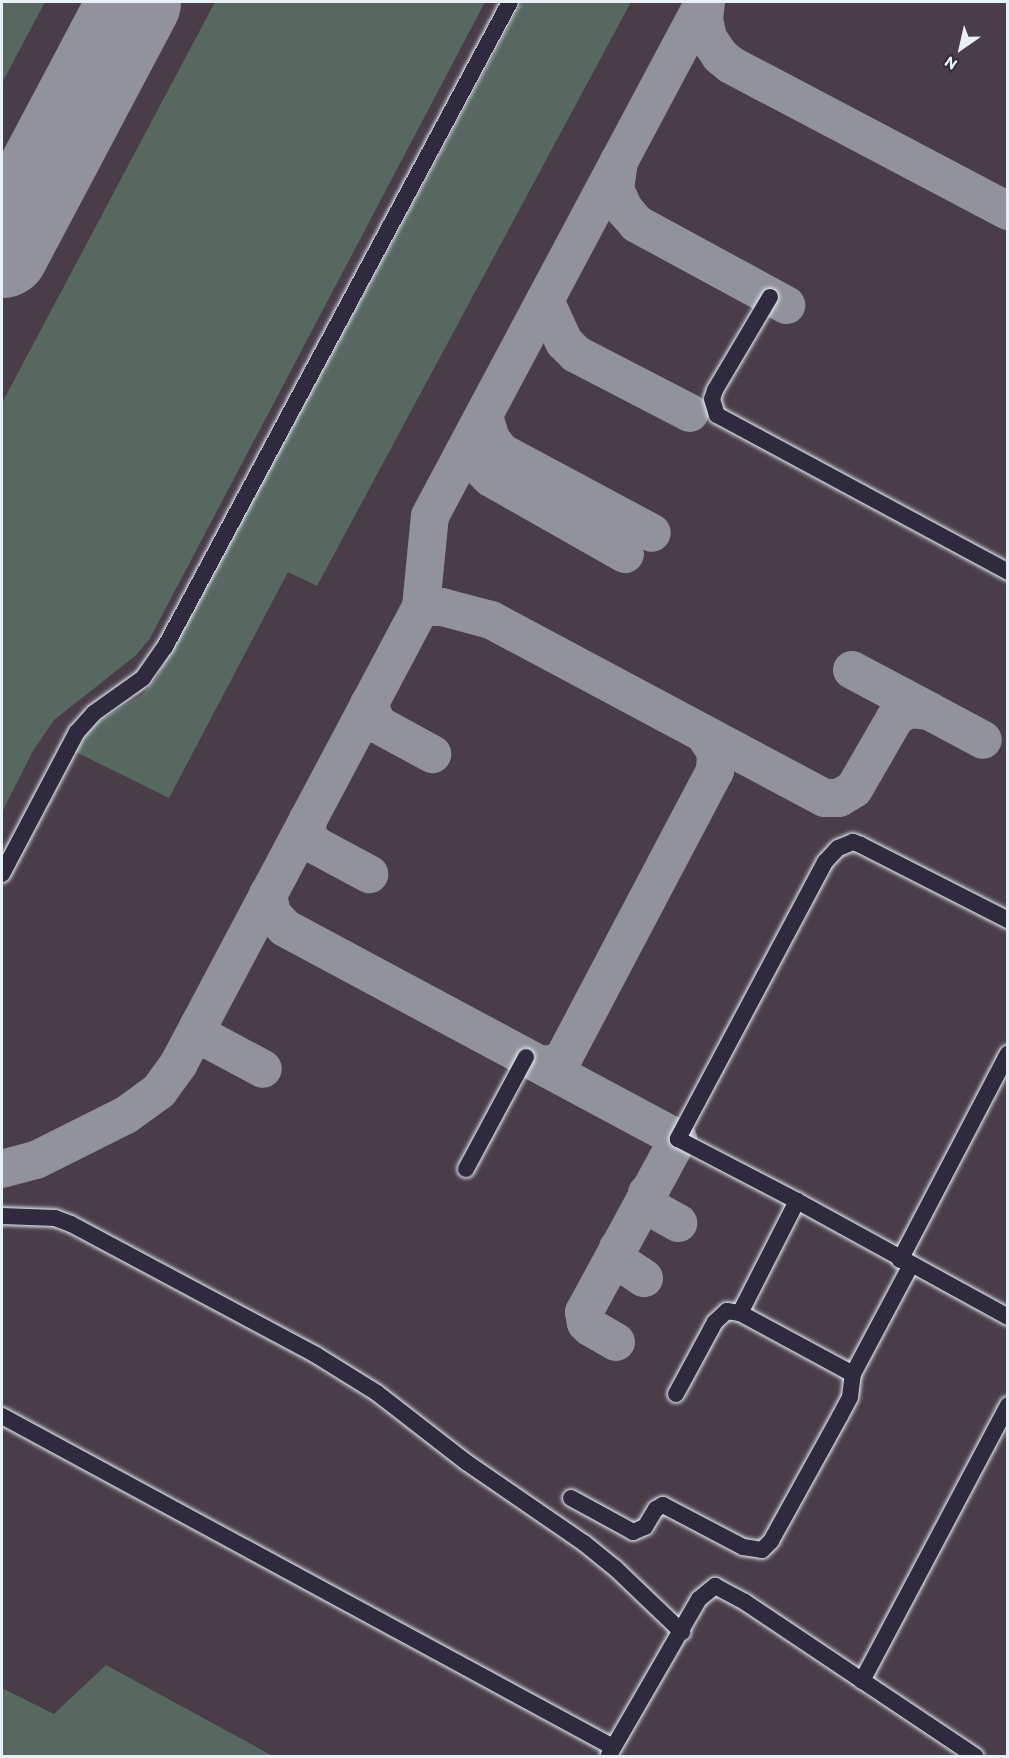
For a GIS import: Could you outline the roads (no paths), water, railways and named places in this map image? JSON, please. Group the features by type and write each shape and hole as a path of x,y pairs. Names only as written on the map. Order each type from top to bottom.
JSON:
{"lane":[{"path":"2,874 77,732 94,713 143,678 165,647 510,2"},
{"path":"771,297 715,390 712,399 717,415 1008,572"},
{"path":"1008,920 861,845 853,842 844,844 831,854 678,1139 797,1201 1008,1317"},
{"path":"571,1498 633,1532 645,1527 656,1509 663,1505 743,1547 762,1550 771,1541 850,1397 853,1374 1008,1053"},
{"path":"466,1169 526,1057"},
{"path":"740,1313 797,1201"},
{"path":"2,1216 55,1218 71,1224 325,1360 377,1393 466,1462 584,1543 615,1568 682,1632"},
{"path":"676,1394 718,1316 728,1311 740,1313 853,1374"},
{"path":"862,1681 1008,1406"},
{"path":"2,1416 610,1752 682,1632 699,1599 709,1589 719,1586 975,1756"}]}
